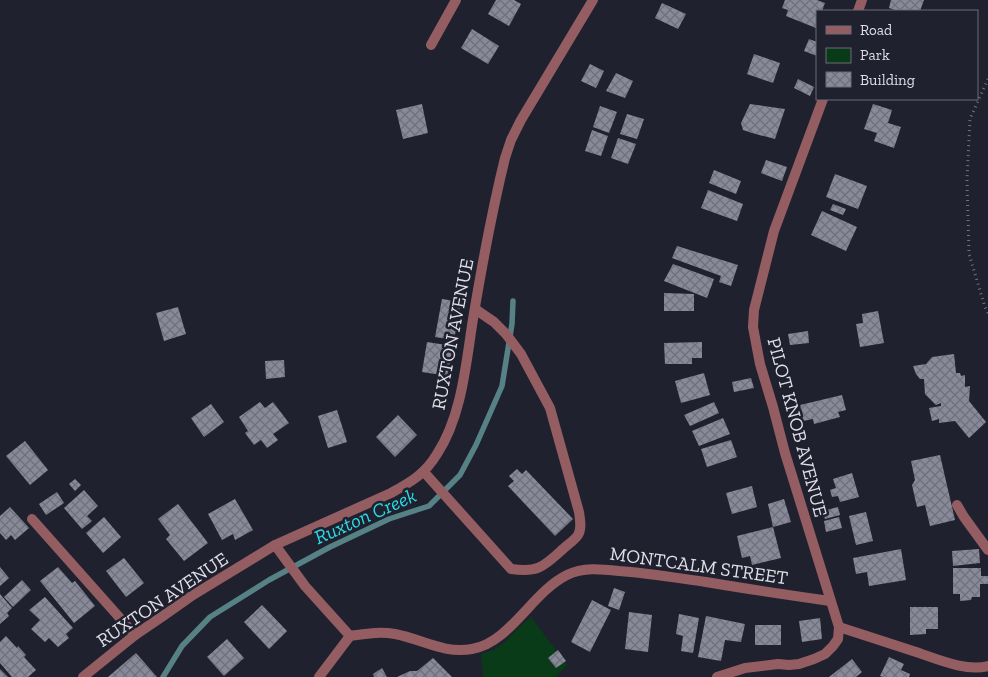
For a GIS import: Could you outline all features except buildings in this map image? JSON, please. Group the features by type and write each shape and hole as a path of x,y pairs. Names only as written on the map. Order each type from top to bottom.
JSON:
{"street":[{"path":"431,45 456,0"},
{"name":"RUXTON AVENUE","path":"84,677 135,635 192,595 275,545 408,484 424,472 438,454 448,434 460,394 500,178 511,140 593,0"},
{"name":"PILOT KNOB AVENUE","path":"823,100 774,231 754,310 753,327 760,364 785,453 839,628"},
{"path":"424,472 510,569 533,570 544,566 578,535 580,525 579,512 550,408 518,351 506,334 494,322 475,309"},
{"path":"957,505 988,550"},
{"path":"32,519 135,635"},
{"path":"275,545 299,578 350,636 319,677"},
{"name":"MONTCALM STREET","path":"350,636 378,632 396,634 433,646 459,651 475,649 500,636 550,585 576,571 587,569 641,573 830,601"},
{"path":"717,677 744,668 778,664 799,664 814,659 825,654 833,646 838,638 839,628 948,662 968,667 982,668 988,666"}],"path":[{"path":"988,79 970,119 967,180 969,254 988,312"}],"green space":[{"path":"531,617 567,665 556,677 483,677 481,654 493,650 504,643"}],"waterway":[{"name":"Ruxton Creek","path":"163,677 182,646 210,617 269,580 330,547 389,519 429,506 460,475 476,445 502,386 512,324 513,301"}]}
